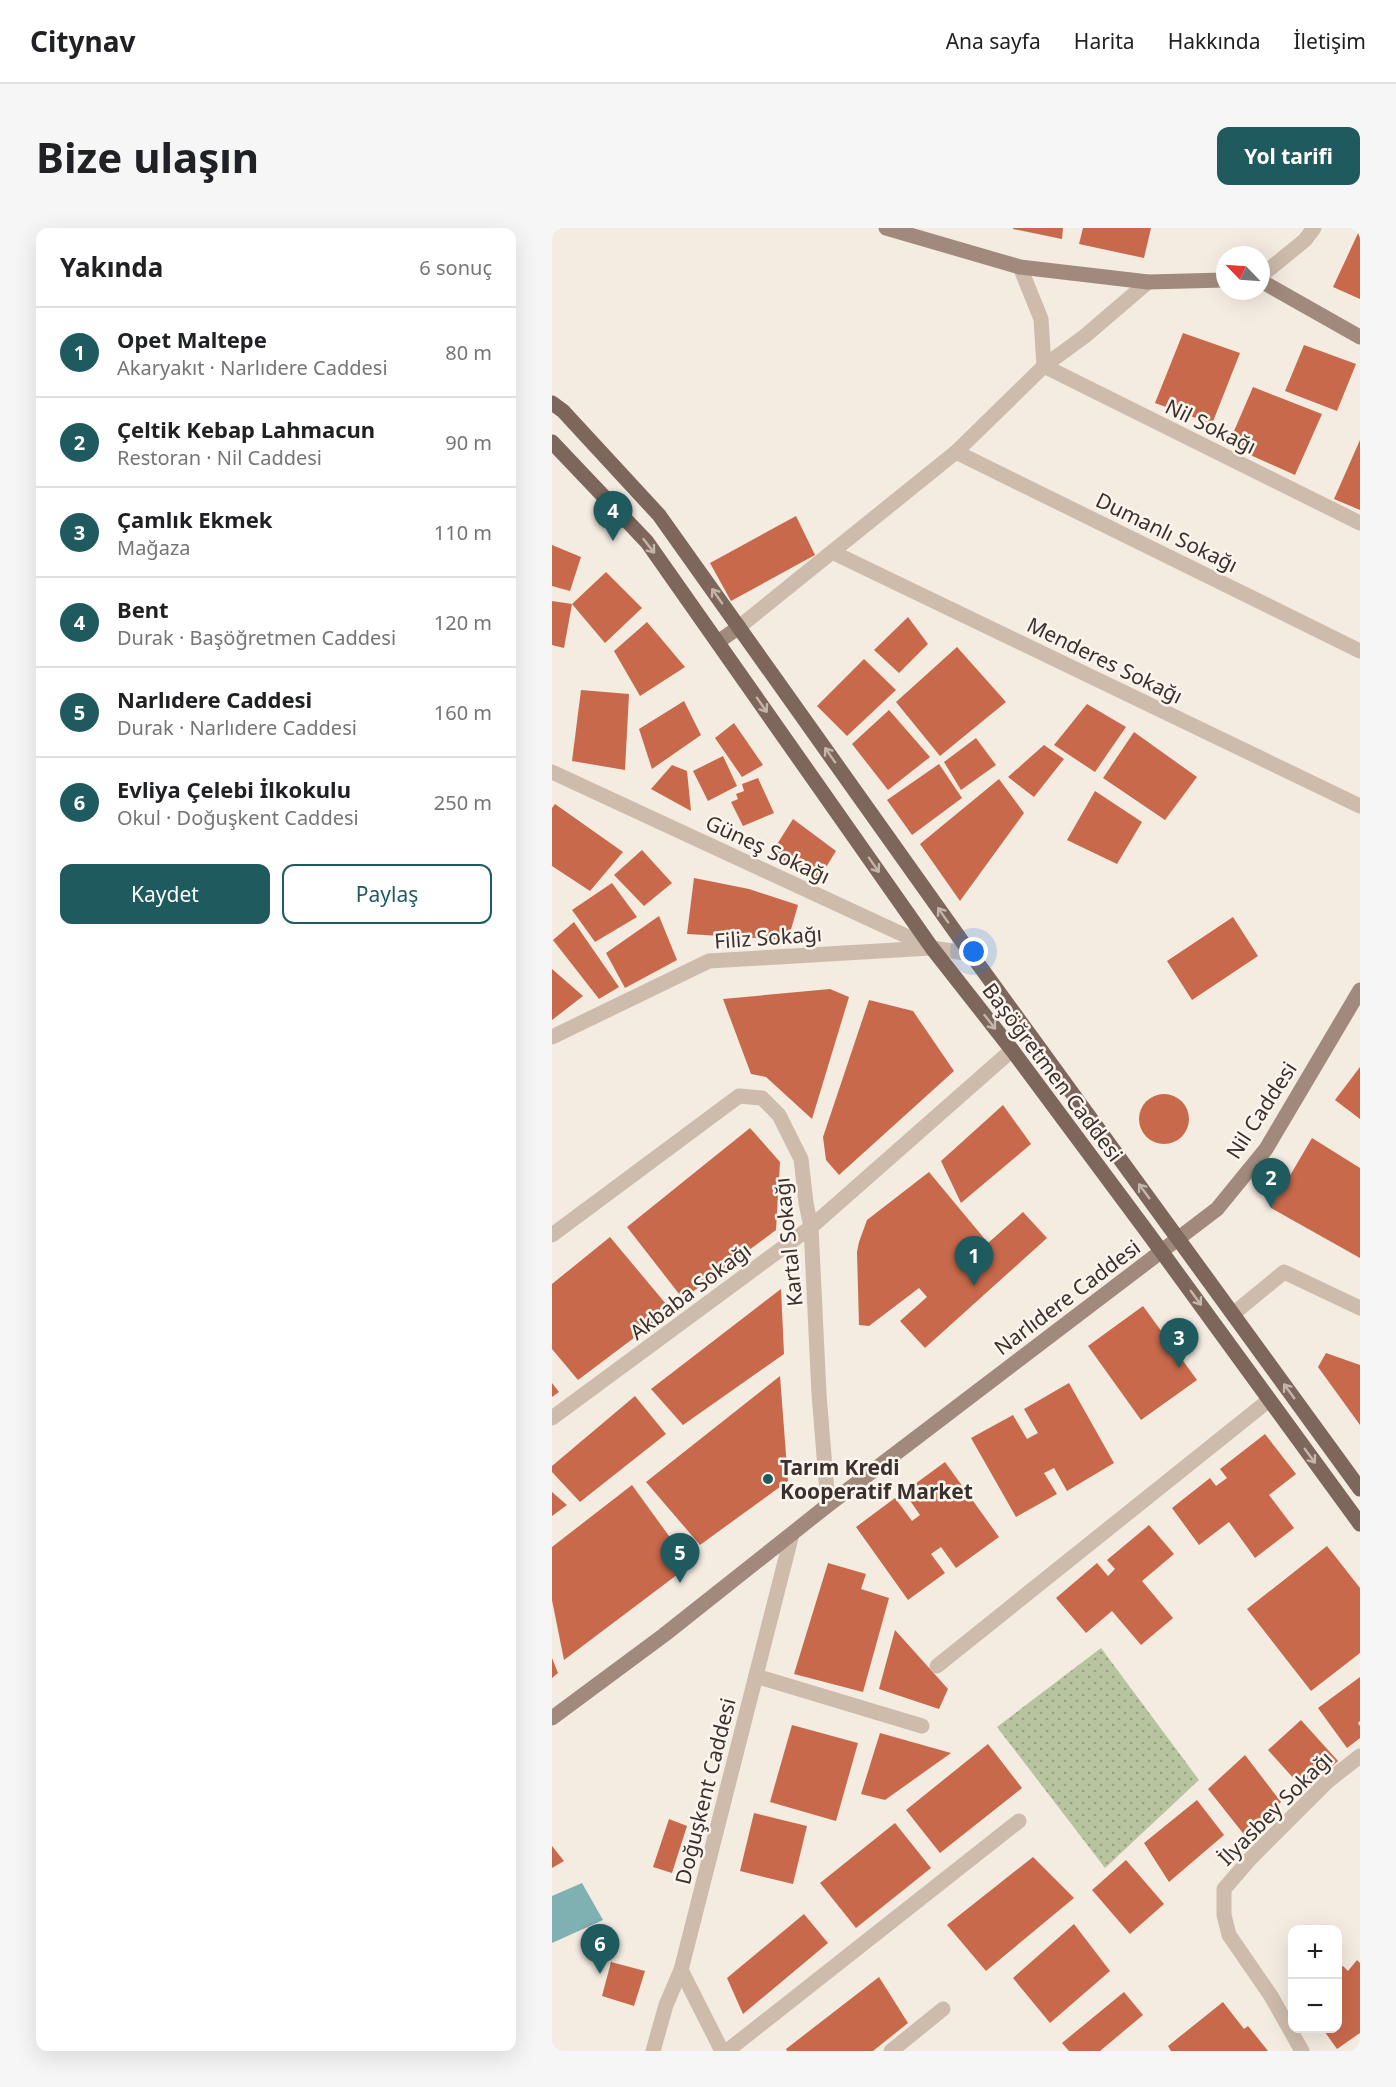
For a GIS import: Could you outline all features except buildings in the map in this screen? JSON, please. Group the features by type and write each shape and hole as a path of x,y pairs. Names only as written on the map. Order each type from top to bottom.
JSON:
{"main road":[{"name":"Başöğretmen Caddesi","path":"552,403 563,411 659,515 970,954 1360,1489"},
{"name":"Başöğretmen Caddesi","path":"552,442 646,542 932,948 1012,1050 1360,1524"}],"street":[{"path":"886,228 1020,267 1148,282 1216,280"},
{"path":"1270,269 1305,240 1314,228"},
{"path":"1020,267 1041,319 1044,366"},
{"path":"718,642 956,452 1044,366 1085,336 1148,282"},
{"path":"1270,286 1360,337"},
{"name":"Nil Sokağı","path":"1044,366 1360,523"},
{"name":"Dumanlı Sokağı","path":"956,452 1360,651"},
{"name":"Menderes Sokağı","path":"832,552 1360,806"},
{"name":"Güneş Sokağı","path":"552,772 932,948 970,954"},
{"name":"Filiz Sokağı","path":"552,1037 709,961 932,948"},
{"name":"Nil Caddesi","path":"1179,1238 1216,1209 1266,1149 1360,990"},
{"name":"Akbaba Sokağı","path":"552,1418 811,1227 1012,1050"},
{"name":"Kartal Sokağı","path":"552,1235 739,1096 762,1098 779,1114 801,1159 811,1227 819,1394 828,1505"},
{"name":"Narlıdere Caddesi","path":"552,1718 664,1635 828,1505 1179,1238"},
{"path":"1233,1314 1284,1272 1360,1308"},
{"path":"936,1666 1269,1400"},
{"name":"Doğuşkent Caddesi","path":"653,2051 666,2005 681,1971 792,1534"},
{"path":"756,1676 922,1726"},
{"name":"İlyasbey Sokağı","path":"1302,2051 1271,1996 1229,1935 1224,1915 1224,1889 1250,1859 1328,1781 1360,1756"},
{"path":"727,2051 1019,1821"},
{"path":"681,1971 722,2051"},
{"path":"891,2051 943,2009"}],"green space":[{"path":"1101,1648 1199,1780 1105,1868 997,1727"}],"water":[{"path":"582,1883 603,1920 552,1943 552,1896"}],"place":[{"name":"Bent","path":"613,541"},
{"name":"Çeltik Kebap Lahmacun","path":"1271,1208"},
{"name":"Opet Maltepe","path":"974,1286"},
{"name":"Çamlık Ekmek","path":"1179,1368"},
{"name":"Tarım Kredi Kooperatif Market","path":"768,1479"},
{"name":"Narlıdere Caddesi","path":"680,1583"},
{"name":"Evliya Çelebi İlkokulu","path":"600,1974"}]}
